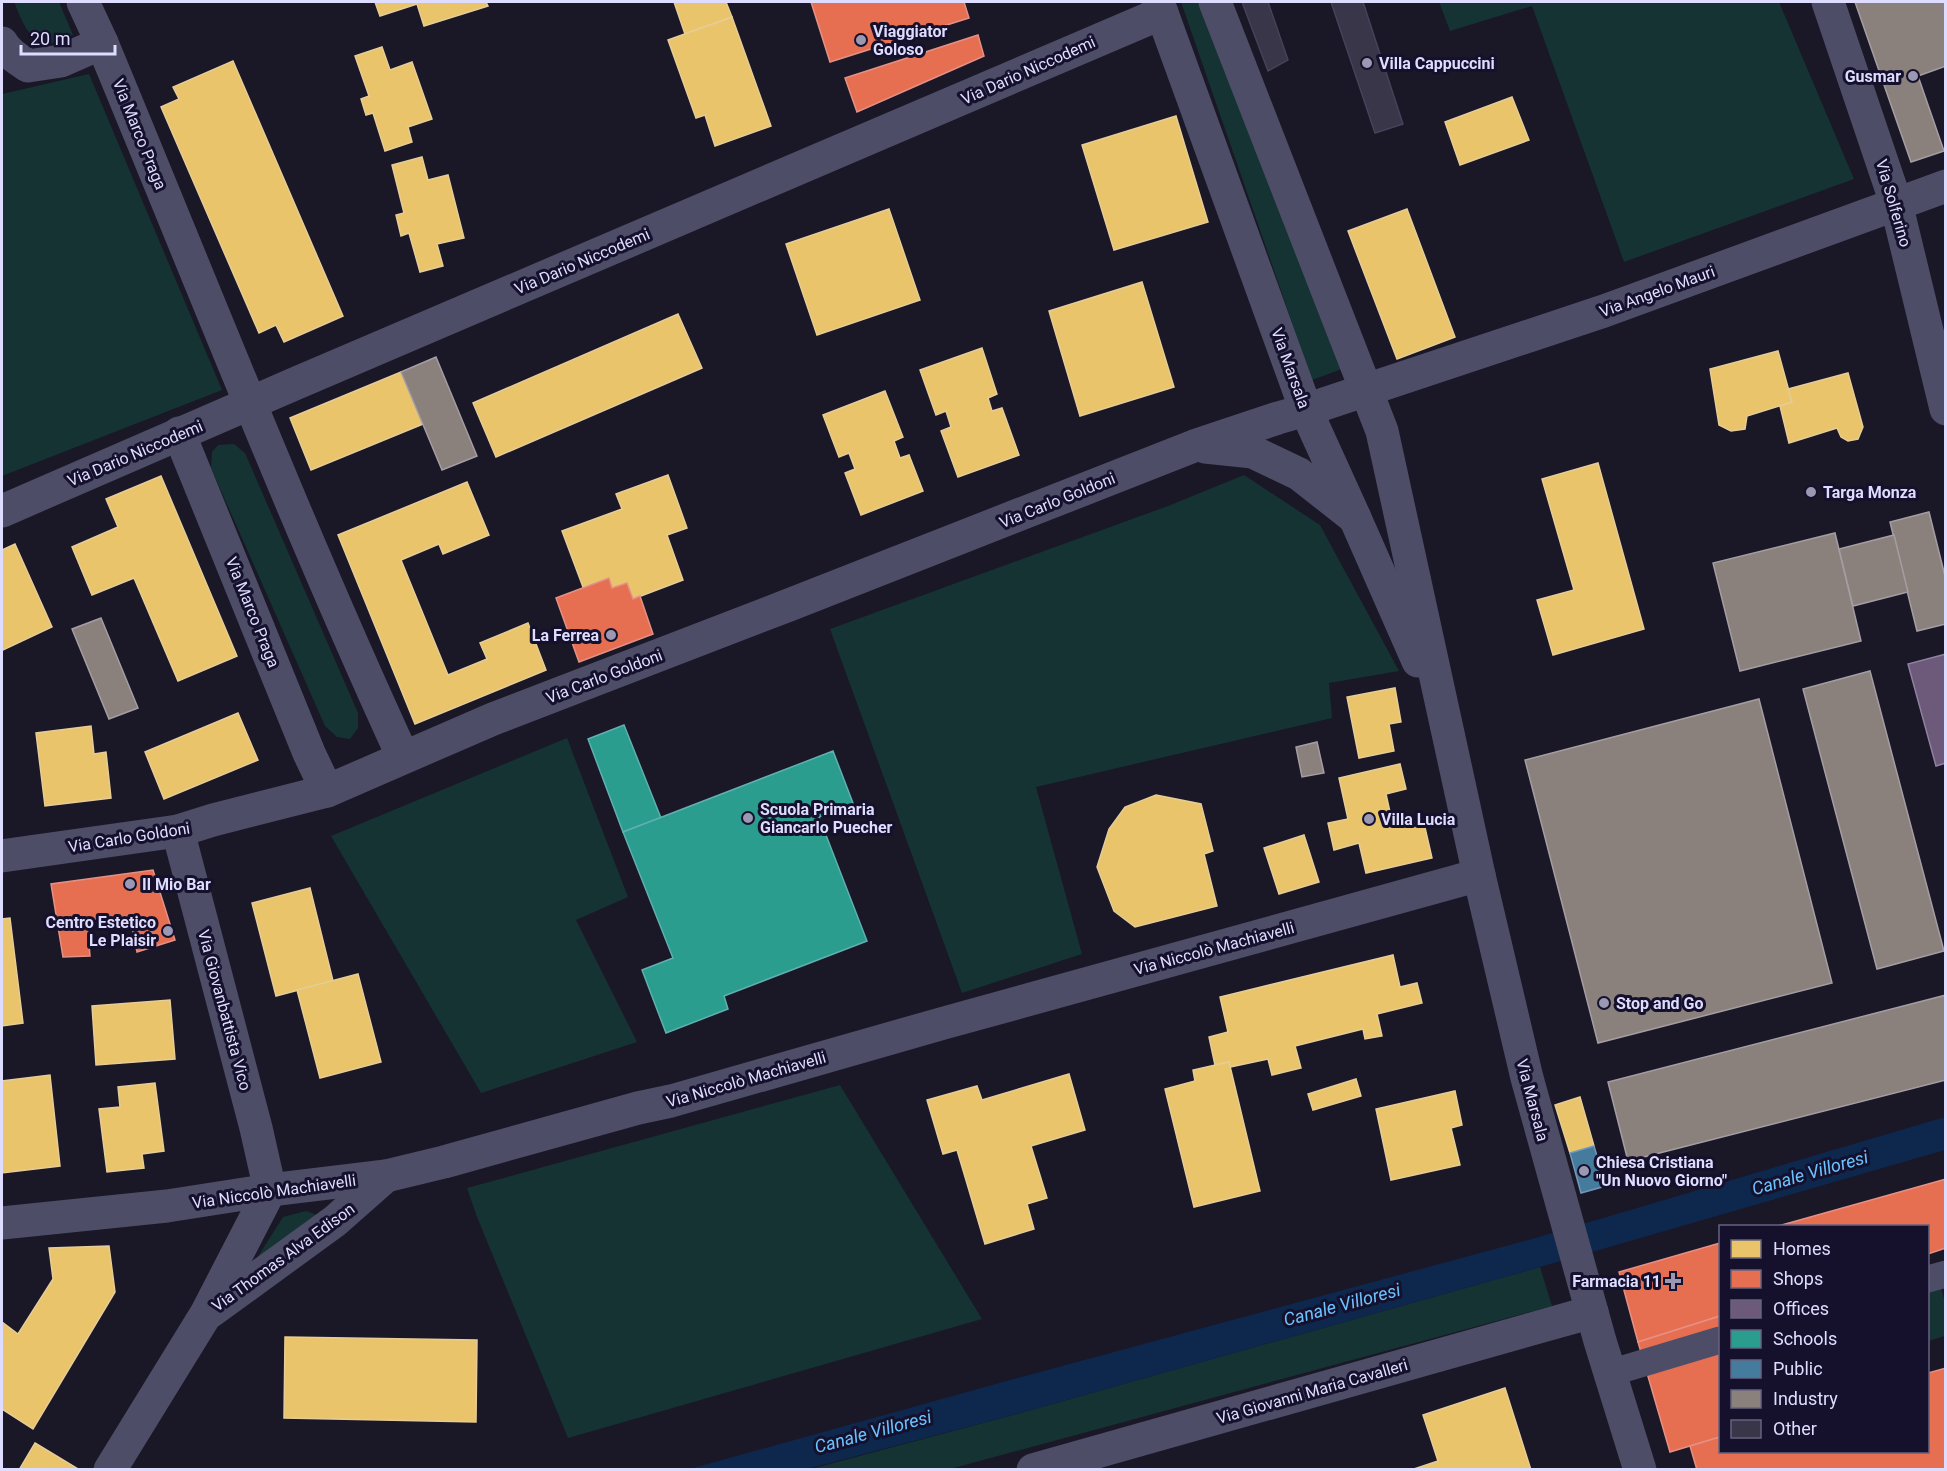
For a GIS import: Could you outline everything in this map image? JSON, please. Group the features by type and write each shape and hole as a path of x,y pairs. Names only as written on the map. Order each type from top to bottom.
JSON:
{"street":[{"name":"Via Marco Praga","path":"84,2 251,404"},
{"name":"Via Marsala","path":"1215,2 1382,431 1479,876 1527,1078 1592,1312 1640,1470"},
{"name":"Via Solferino","path":"1828,2 1896,204 1946,409"},
{"name":"Via Marsala","path":"1160,7 1306,410 1446,726"},
{"name":"Via Dario Niccodemi","path":"2,511 179,433 1028,71 1160,7"},
{"path":"2,43 3,47 28,66 61,61 102,43"},
{"name":"Via Angelo Mauri","path":"1366,389 1604,310 1946,186"},
{"name":"Via Carlo Goldoni","path":"2,856 178,831 327,791 493,719 1194,446 1366,389"},
{"path":"251,404 349,635 404,757"},
{"name":"Via Marco Praga","path":"179,433 309,753 327,791"},
{"name":"Via Carlo Goldoni","path":"1194,446 1253,452 1299,474 1355,518"},
{"name":"Via Giovanbattista Vico","path":"178,831 270,1190"},
{"name":"Via Niccolò Machiavelli","path":"2,1223 167,1206 270,1190 387,1176 682,1098 944,1023 1479,876"},
{"name":"Via Thomas Alva Edison","path":"206,1314 335,1221 387,1176"},
{"name":"Via Thomas Alva Edison","path":"110,1470 206,1314 270,1190"},
{"path":"1929,1279 1946,1274"},
{"name":"Via Giovanni Maria Cavalleri","path":"1033,1470 1592,1312"},
{"path":"1610,1373 1719,1340"}],"green space":[{"path":"14,2 59,2 73,35 53,43 36,39 26,29"},
{"path":"1181,2 1204,2 1342,369 1312,380"},
{"path":"1439,2 1779,2 1854,179 1624,262 1532,6 1450,31"},
{"path":"89,74 222,390 2,476 2,94"},
{"path":"234,444 245,453 358,713 358,728 350,739 337,737 325,726 211,468 212,452 218,445"},
{"path":"1244,475 1320,525 1399,671 1329,683 1332,718 1036,787 1082,954 962,993 830,629 1168,506"},
{"path":"567,738 628,897 576,920 637,1042 481,1093 331,836"},
{"path":"840,1085 982,1319 568,1438 467,1188"},
{"path":"306,1211 325,1218 252,1266 283,1217"},
{"path":"1540,1267 1552,1306 950,1469 807,1470 1017,1414"},
{"path":"1941,1288 1945,1303 1945,1336 1929,1341 1929,1292"}],"water":[{"name":"Canale Villoresi","path":"1945,1117 1945,1150 1017,1414 807,1469 686,1470 1532,1239"}],"building: Homes":[{"path":"375,2 486,2 488,6 424,26 417,4 380,16"},
{"path":"674,2 726,2 732,17 685,34"},
{"path":"732,17 771,126 715,146 705,115 696,118 668,40"},
{"path":"382,47 390,70 412,62 432,119 408,127 412,142 385,151 373,113 366,115 361,99 369,96 355,56"},
{"path":"233,61 343,316 284,342 276,325 259,333 161,107 179,99 173,87"},
{"path":"1512,97 1529,140 1460,165 1445,122"},
{"path":"1176,116 1208,222 1114,250 1082,145"},
{"path":"422,157 428,180 448,175 464,238 437,244 443,266 420,272 409,233 401,236 396,215 404,213 392,165"},
{"path":"889,209 920,300 817,335 786,244"},
{"path":"1407,209 1455,337 1397,359 1348,231"},
{"path":"1142,282 1174,387 1080,416 1049,311"},
{"path":"678,314 702,368 496,457 473,403"},
{"path":"982,348 997,394 988,398 992,411 1002,408 1019,455 958,477 941,431 951,427 946,411 936,415 920,370"},
{"path":"1778,351 1792,402 1747,416 1745,429 1731,431 1719,425 1710,369"},
{"path":"401,372 423,424 311,470 290,418"},
{"path":"1848,373 1863,427 1858,439 1848,441 1841,437 1837,428 1789,443 1780,406 1792,402 1788,389"},
{"path":"885,391 903,437 894,441 900,458 909,455 923,491 861,515 845,473 855,469 849,453 839,457 823,415"},
{"path":"1598,463 1644,629 1553,655 1537,600 1574,590 1542,479"},
{"path":"668,475 687,528 667,535 683,580 633,599 627,583 612,588 609,578 583,587 562,531 622,509 616,494"},
{"path":"161,476 237,656 178,681 134,578 92,595 72,547 118,527 106,499"},
{"path":"467,482 489,535 443,554 439,544 401,560 448,675 487,659 480,643 528,623 546,670 415,724 338,535"},
{"path":"15,544 52,627 3,650 2,550"},
{"path":"1395,688 1401,722 1389,724 1394,751 1359,758 1347,697"},
{"path":"238,713 258,760 164,799 145,752"},
{"path":"91,726 94,754 106,752 111,798 45,806 36,733"},
{"name":"Villa Lucia","path":"1400,764 1406,789 1386,794 1393,826 1423,819 1432,858 1366,873 1359,843 1334,850 1328,823 1348,819 1339,778"},
{"path":"1156,795 1201,804 1213,851 1204,854 1217,906 1135,927 1114,911 1097,867 1109,829 1125,807"},
{"path":"1304,835 1319,882 1279,894 1264,848"},
{"path":"310,888 333,981 276,996 252,903"},
{"path":"10,918 23,1023 2,1026 2,919"},
{"path":"1393,955 1400,987 1417,983 1422,1003 1377,1014 1382,1036 1365,1039 1363,1029 1295,1046 1301,1068 1272,1075 1268,1059 1230,1067 1229,1062 1215,1065 1209,1037 1228,1032 1220,997"},
{"path":"358,974 381,1062 320,1078 297,990"},
{"path":"170,1000 175,1059 96,1065 92,1006"},
{"path":"1229,1062 1260,1191 1194,1207 1165,1089 1195,1081 1193,1070"},
{"path":"1069,1074 1085,1130 1031,1146 1047,1198 1027,1204 1034,1229 985,1244 957,1150 943,1154 927,1100 977,1086 982,1100"},
{"path":"50,1075 60,1166 2,1173 2,1081"},
{"path":"1356,1079 1361,1096 1313,1110 1308,1094"},
{"path":"155,1083 164,1151 142,1154 144,1168 107,1172 99,1109 120,1107 118,1087"},
{"path":"1455,1091 1462,1125 1451,1128 1460,1165 1391,1180 1376,1109"},
{"path":"1580,1097 1594,1146 1570,1153 1555,1105"},
{"path":"109,1246 115,1292 33,1429 2,1409 2,1322 18,1334 53,1279 49,1248"},
{"path":"285,1337 477,1340 476,1422 284,1418"},
{"path":"1505,1388 1531,1470 1411,1470 1438,1461 1423,1415"},
{"path":"35,1443 78,1469 78,1470 19,1470"}],"building: Shops":[{"name":"Viaggiator Goloso","path":"811,2 964,2 969,18 830,62"},
{"path":"978,35 984,56 857,112 845,78"},
{"path":"609,578 612,588 627,583 633,599 640,596 653,634 579,662 556,598"},
{"path":"153,870 175,940 137,952 130,916 87,920 90,956 63,957 51,884"},
{"path":"1946,1179 1946,1248 1929,1254 1929,1225 1782,1225"},
{"path":"1719,1243 1719,1316 1638,1342 1619,1272"},
{"path":"1719,1316 1719,1437 1670,1452 1638,1342"},
{"path":"1946,1368 1946,1470 1697,1470 1690,1446 1719,1437 1719,1453 1929,1453 1929,1373"}],"building: Offices":[{"path":"1946,654 1946,763 1936,766 1908,664"}],"building: Schools":[{"path":"624,725 661,818 623,832 588,739"},
{"path":"833,751 853,803 819,817 867,941 724,996 728,1009 666,1033 642,970 673,958 623,832"}],"building: Public":[{"path":"1594,1146 1606,1186 1581,1193 1570,1153"}],"building: Industry":[{"name":"Gusmar","path":"1855,2 1946,2 1946,66 1918,76 1944,151 1911,162"},
{"path":"436,357 477,456 442,470 401,372"},
{"path":"1929,512 1946,580 1946,624 1917,631 1890,522"},
{"path":"1835,533 1861,641 1740,671 1713,563"},
{"path":"1894,535 1908,592 1853,606 1839,549"},
{"path":"101,618 138,708 109,719 72,629"},
{"path":"1870,671 1944,951 1877,969 1803,689"},
{"path":"1759,699 1832,983 1598,1043 1525,760"},
{"path":"1317,742 1324,773 1302,777 1296,747"},
{"path":"1946,995 1946,1080 1628,1161 1608,1082"}],"building: Other":[{"path":"1242,2 1268,2 1288,60 1268,71"},
{"name":"Villa Cappuccini","path":"1331,2 1363,2 1403,124 1375,133"}],"place":[{"name":"Viaggiator Goloso","path":"861,40"},
{"name":"Villa Cappuccini","path":"1367,63"},
{"name":"Gusmar","path":"1913,76"},
{"name":"Targa Monza","path":"1811,492"},
{"name":"La Ferrea","path":"611,635"},
{"name":"Scuola Primaria Giancarlo Puecher","path":"748,818"},
{"name":"Villa Lucia","path":"1369,819"},
{"name":"Il Mio Bar","path":"130,884"},
{"name":"Centro Estetico Le Plaisir","path":"168,931"},
{"name":"Stop and Go","path":"1604,1003"},
{"name":"Chiesa Cristiana \"Un Nuovo Giorno\"","path":"1584,1171"},
{"name":"Farmacia 11","path":"1673,1281"}]}
